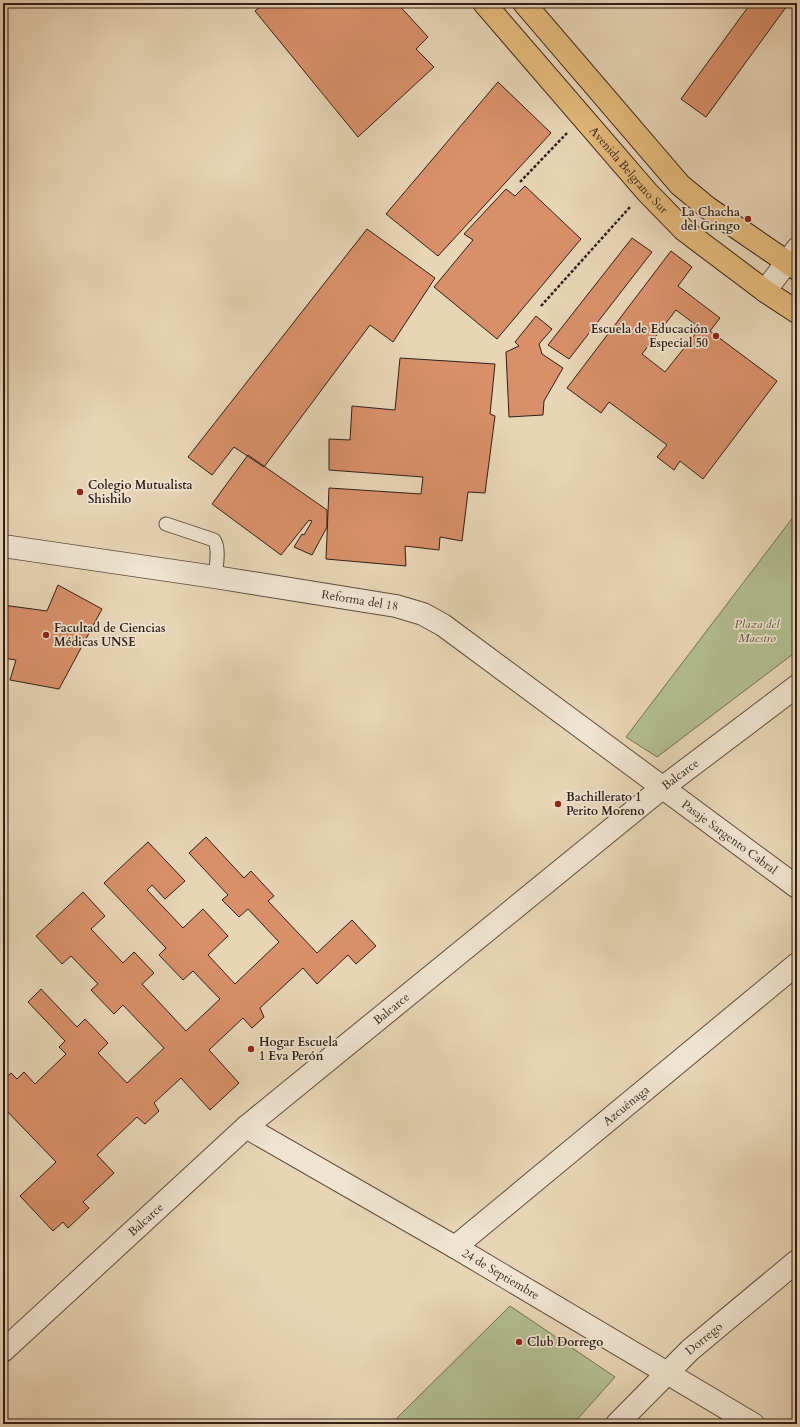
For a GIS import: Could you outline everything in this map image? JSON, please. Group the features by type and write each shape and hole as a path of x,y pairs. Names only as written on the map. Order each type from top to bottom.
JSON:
{"highway":[{"name":"Avenida Belgrano Sur","path":"484,3 647,192 684,230 765,291 797,312"},
{"path":"524,3 680,185 708,208 794,260"}],"street":[{"path":"765,291 794,260"},
{"name":"Reforma del 18","path":"3,546 215,576 396,606 423,614 443,625 662,788"},
{"name":"Balcarce","path":"3,1351 246,1127 662,788 797,686"},
{"name":"Pasaje Sargento Cabral","path":"662,788 797,887"},
{"name":"Azcuénaga","path":"455,1247 797,964"},
{"name":"24 de Septiembre","path":"246,1127 455,1247 753,1424"},
{"name":"Dorrego","path":"618,1424 690,1350 797,1261"}],"lane":[{"path":"166,524 214,540 216,548 215,576"}],"path":[{"path":"520,182 582,117"},
{"path":"541,306 628,208 647,192"}],"green space":[{"name":"Plaza del Maestro","path":"797,512 797,651 657,757 626,737"},
{"name":"Club Dorrego","path":"510,1306 615,1377 573,1424 404,1424 395,1420"}],"building":[{"path":"265,3 397,3 428,37 416,49 434,67 358,137 255,11"},
{"path":"751,3 789,3 706,117 681,99"},
{"path":"498,82 551,133 438,256 386,214"},
{"path":"525,186 581,239 497,339 434,287 473,240 464,234 506,189 515,196"},
{"path":"367,229 435,278 393,342 370,325 264,467 234,447 212,475 188,457"},
{"path":"632,238 652,252 569,359 548,345"},
{"path":"671,251 692,267 678,286 720,318 710,331 777,381 703,479 680,461 674,470 657,457 667,445 609,402 601,413 567,388","holes":["676,310 700,328 665,372 642,354"]},
{"path":"536,316 552,329 539,344 542,354 563,368 544,401 543,415 509,417 506,352 519,346 515,342"},
{"path":"400,358 495,364 490,414 495,416 485,493 468,492 462,541 440,537 439,550 405,546 406,566 326,559 329,488 421,494 423,477 329,470 329,439 350,440 352,406 395,410"},
{"path":"248,455 327,510 327,527 312,555 294,547 302,534 304,535 312,521 309,520 281,555 212,504"},
{"name":"Facultad de Ciencias Médicas UNSE","path":"58,585 102,609 59,689 10,680 16,660 3,658 3,605 47,611"},
{"path":"206,837 244,878 251,871 274,896 268,901 317,953 352,920 376,946 356,964 348,955 317,984 303,968 260,1008 264,1017 252,1028 243,1018 209,1050 239,1083 210,1110 181,1078 154,1103 159,1111 145,1124 137,1117 97,1155 114,1173 83,1202 89,1208 68,1228 63,1222 53,1231 20,1196 56,1162 3,1107 3,1080 11,1073 17,1079 24,1072 35,1084 66,1054 59,1047 65,1041 28,1002 41,989 77,1027 85,1019 108,1043 98,1053 127,1083 164,1048 123,1005 114,1014 91,990 98,984 71,956 62,964 36,936 83,892 105,916 91,929 123,963 134,952 154,973 142,984 186,1031 220,999 193,971 183,980 159,955 166,948 104,883 148,842 185,881 165,899 152,885 147,890 183,928 203,909 228,936 208,955 235,984 279,942 248,909 239,917 222,900 228,895 189,853"}],"place":[{"name":"La Chacha del Gringo","path":"748,219"},
{"name":"Escuela de Educación Especial 50","path":"716,336"},
{"name":"Colegio Mutualista Shishilo","path":"80,492"},
{"name":"Facultad de Ciencias Médicas UNSE","path":"46,635"},
{"name":"Bachillerato 1 Perito Moreno","path":"558,804"},
{"name":"Hogar Escuela 1 Eva Perón","path":"251,1049"},
{"name":"Club Dorrego","path":"519,1342"}]}
